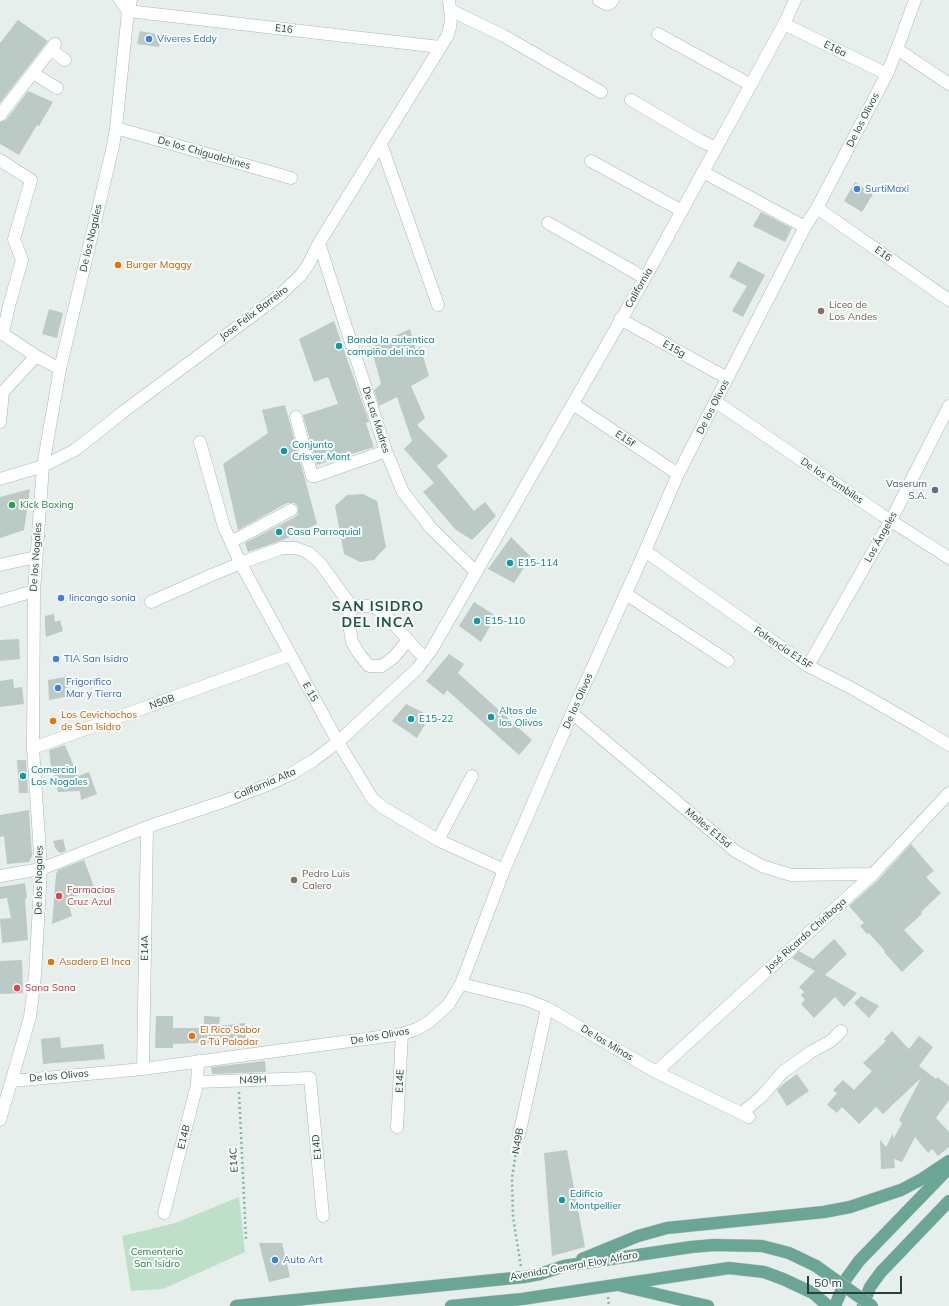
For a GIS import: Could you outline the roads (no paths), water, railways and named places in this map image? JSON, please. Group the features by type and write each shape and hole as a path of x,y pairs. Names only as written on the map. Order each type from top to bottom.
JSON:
{"main road":[{"path":"564,1266 638,1236 667,1228 824,1212 850,1207 901,1190 949,1162"},
{"path":"835,1306 846,1279 859,1261 949,1168"},
{"path":"863,1306 870,1287 881,1272 949,1201"},
{"name":"Avenida General Eloy Alfaro","path":"236,1306 524,1277 540,1274 564,1266 691,1247 728,1245 762,1246 789,1253 816,1266 872,1306"},
{"path":"451,1306 522,1299 729,1268 764,1272 783,1279 813,1293 828,1306"},
{"path":"615,1284 708,1306"}],"street":[{"path":"120,0 130,6"},
{"path":"599,0 606,4 609,4 613,0"},
{"name":"California","path":"476,572 620,319 645,278 784,24 795,0"},
{"name":"De los Olivos","path":"12,1080 143,1069 402,1034 417,1029 429,1022 448,1005 461,984 504,870 678,474 805,227 818,208 887,74 916,0"},
{"path":"449,5 601,92"},
{"name":"Jose Felix Barreiro","path":"0,479 43,466 75,450 123,412 280,295 301,275 448,35 450,27 449,5"},
{"name":"E16","path":"130,6 440,47"},
{"name":"De los Nogales","path":"0,1120 30,1017 35,976 41,869 33,748 34,591 43,466 60,369 113,146 130,6"},
{"name":"E16a","path":"784,24 887,74"},
{"path":"658,34 751,85"},
{"path":"0,115 53,47 65,60"},
{"path":"897,49 949,84"},
{"path":"33,73 57,88"},
{"path":"631,100 716,148"},
{"name":"De los Chigualchines","path":"116,128 291,178"},
{"path":"381,144 438,306"},
{"path":"0,160 30,184"},
{"path":"591,161 682,211"},
{"path":"0,170 30,184"},
{"path":"703,172 805,227"},
{"path":"30,184 14,239 22,260 1,333 36,356 60,369"},
{"name":"E16","path":"818,208 949,300"},
{"path":"548,223 645,278"},
{"name":"De Las Madres","path":"319,244 386,451 403,492 431,528 476,572"},
{"name":"E15g","path":"620,319 727,378"},
{"path":"0,422 2,391 36,356"},
{"name":"De los Pambiles","path":"716,402 890,520 948,556"},
{"name":"E15f","path":"573,404 678,474"},
{"name":"Los Ángeles","path":"808,666 890,520 949,406"},
{"path":"296,417 312,476 386,451"},
{"name":"E 15","path":"200,442 224,527 240,564 338,742 372,798 377,803 438,840 504,870"},
{"path":"231,542 291,510"},
{"path":"151,602 214,574 282,548 296,548 309,553 320,562 352,607"},
{"name":"Folrencia E15F","path":"645,551 808,666 855,690 949,745"},
{"path":"0,565 36,557"},
{"name":"California Alta","path":"0,876 41,869 147,827 225,801 264,786 303,767 338,742 417,669 425,659 476,572"},
{"path":"0,601 34,591"},
{"path":"626,594 728,661"},
{"path":"352,607 372,606 380,611 425,659"},
{"path":"352,607 348,618 352,642 359,654 369,666 382,666 394,657 408,640"},
{"name":"N50B","path":"33,748 290,655"},
{"name":"Molles E15d","path":"572,713 735,851 762,866 792,875 873,874"},
{"path":"438,840 472,776"},
{"name":"José Ricardo Chiriboga","path":"656,1072 873,874 949,792"},
{"name":"E14A","path":"143,1069 147,827"},
{"name":"De las Minas","path":"461,984 527,1000 547,1008 656,1072 745,1115 783,1072 842,1031"},
{"name":"N49B","path":"519,1135 547,1008"},
{"name":"E14E","path":"397,1127 402,1034"},
{"name":"E14B","path":"164,1213 197,1082 198,1061"},
{"name":"N49H","path":"197,1082 310,1078"},
{"name":"E14D","path":"310,1078 323,1216"}],"place":[{"name":"Víveres Eddy","path":"149,39"},
{"name":"SurtiMaxi","path":"857,189"},
{"name":"Burger Maggy","path":"118,265"},
{"name":"Liceo de Los Andes","path":"821,311"},
{"name":"Banda la autentica campiña del inca","path":"339,346"},
{"name":"Conjunto Crisver Mont","path":"284,451"},
{"name":"Vaserum S.A.","path":"935,490"},
{"name":"Kick Boxing","path":"12,505"},
{"name":"Casa Parroquial","path":"279,532"},
{"name":"E15-114","path":"510,563"},
{"name":"lincango sonia","path":"61,598"},
{"name":"E15-110","path":"477,621"},
{"name":"TIA San Isidro","path":"56,659"},
{"name":"Frigorífico Mar y Tierra","path":"58,688"},
{"name":"Altos de los Olivos","path":"491,717"},
{"name":"E15-22","path":"411,719"},
{"name":"Los Cevichochos de San Isidro","path":"53,721"},
{"name":"Comercial Los Nogales","path":"23,776"},
{"name":"Pedro Luis Calero","path":"294,880"},
{"name":"Farmacias Cruz Azul","path":"59,896"},
{"name":"Asadero El Inca","path":"51,962"},
{"name":"Sana Sana","path":"17,988"},
{"name":"El Rico Sabor a Tú Paladar","path":"192,1036"},
{"name":"Edificio Montpellier","path":"562,1200"},
{"name":"Auto Art","path":"275,1260"}],"district":[{"name":"SAN ISIDRO DEL INCA","path":"378,616"}],"park label":[{"name":"Cementerio San Isidro","path":"157,1258"}]}
